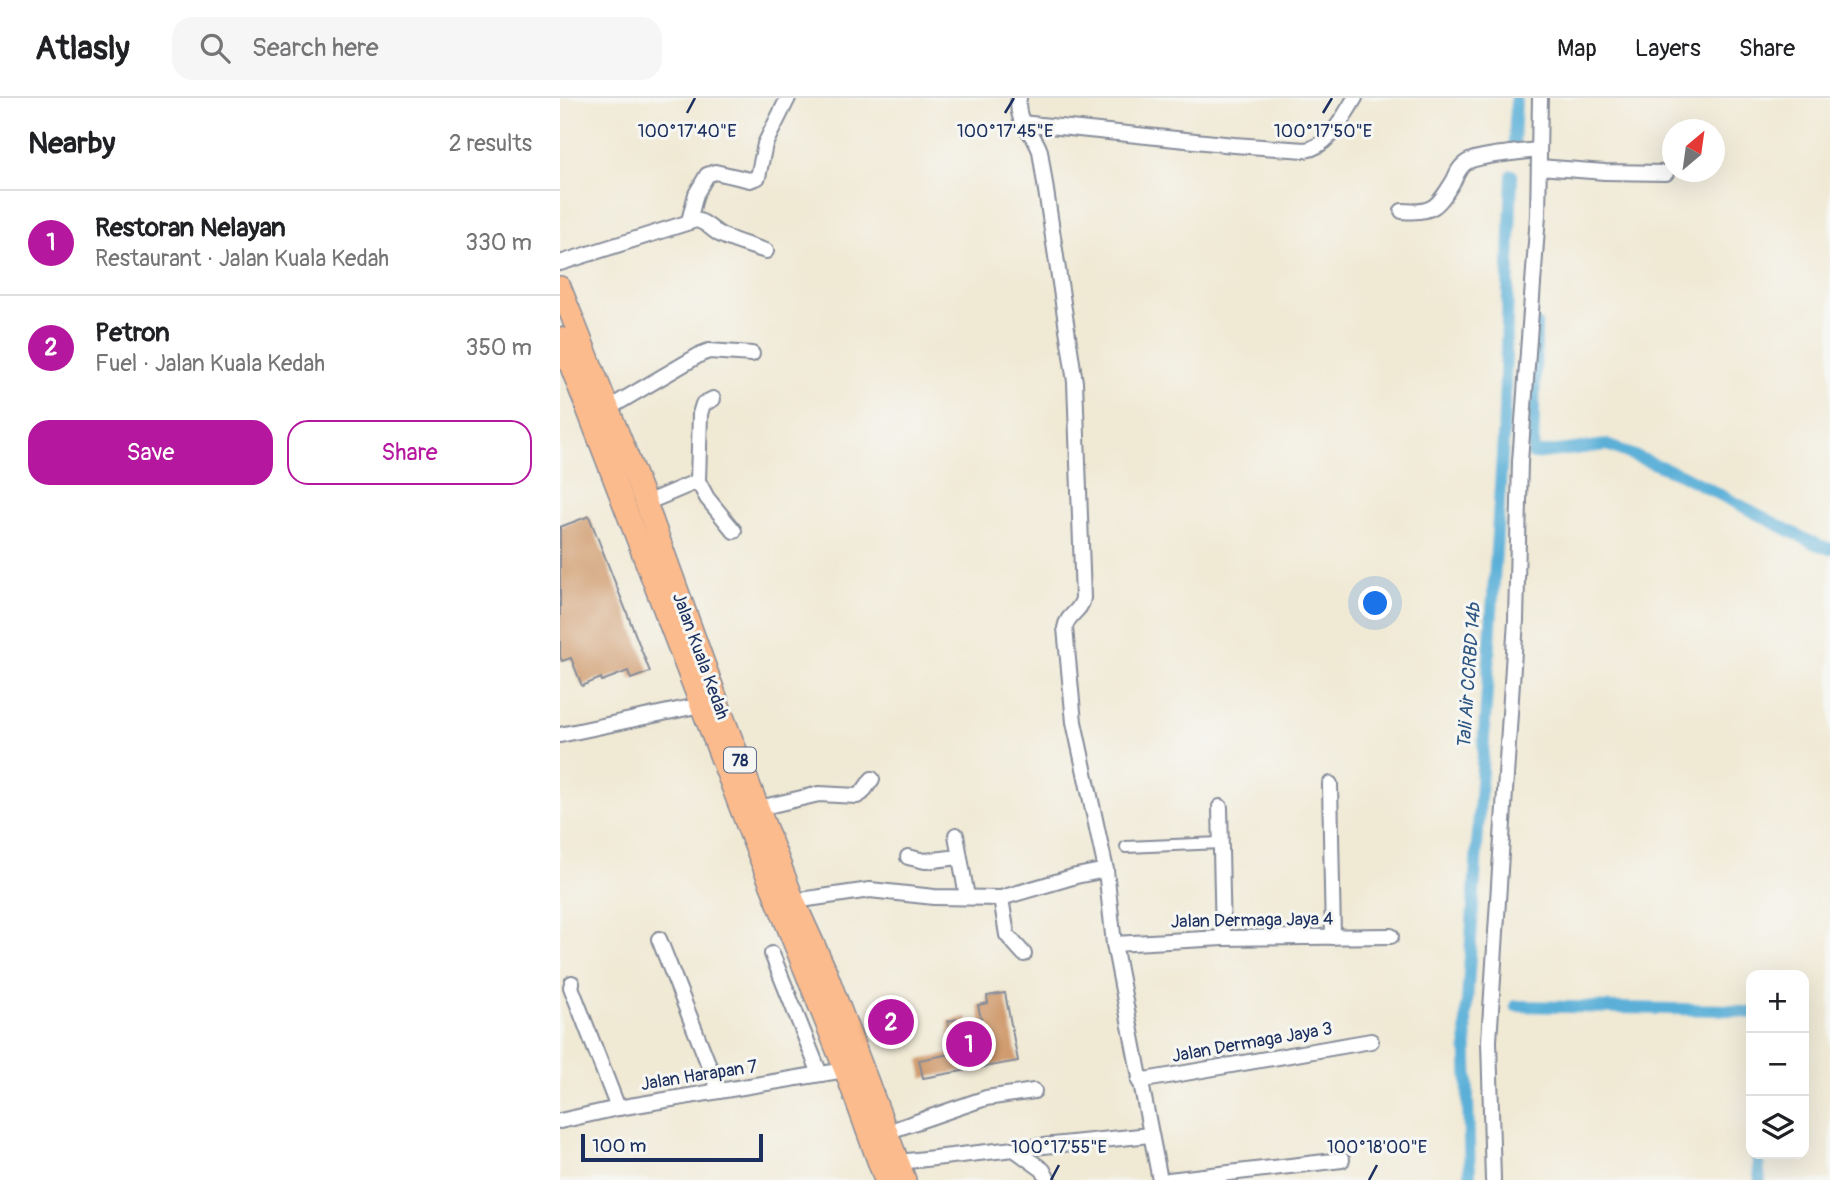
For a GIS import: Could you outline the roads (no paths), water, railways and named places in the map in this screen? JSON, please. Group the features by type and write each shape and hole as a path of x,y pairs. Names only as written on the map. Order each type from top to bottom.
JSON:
{"main road":[{"name":"Jalan Kuala Kedah","path":"560,287 569,343 701,705 886,1180"},
{"name":"Jalan Kuala Kedah","path":"569,343 609,408 794,901 825,969 902,1171"},
{"path":"813,989 814,978 825,969"}],"street":[{"path":"689,220 696,194 707,176 715,172 750,180 758,177 765,144 788,98"},
{"path":"1019,98 1017,111 1021,123 1040,150 1075,382 1083,602 1079,610 1068,619 1065,628 1074,722 1106,870 1114,944 1160,1180"},
{"path":"1021,123 1305,150 1314,149 1323,143 1355,98"},
{"path":"1493,1180 1489,1041 1516,634 1520,462 1539,167 1540,98"},
{"path":"1402,211 1423,212 1433,208 1460,169 1469,161 1538,150"},
{"path":"1539,167 1605,173 1662,173"},
{"path":"560,263 689,220 706,223 724,237 766,251"},
{"path":"609,408 701,354 709,351 752,354"},
{"path":"713,399 703,404 700,414 698,481 707,498 734,531"},
{"path":"646,503 698,481"},
{"path":"560,735 701,705"},
{"path":"759,808 818,794 859,796 872,779"},
{"path":"1330,784 1333,937"},
{"path":"1220,807 1223,938"},
{"path":"956,835 967,897"},
{"path":"1126,847 1221,843"},
{"path":"908,856 925,861 959,857"},
{"path":"794,901 870,890 934,897 1001,898 1106,870"},
{"path":"1001,898 1007,935 1024,954"},
{"name":"Jalan Dermaga Jaya 4","path":"1114,944 1223,938 1391,936"},
{"path":"659,939 719,1091"},
{"path":"772,954 820,1074"},
{"path":"572,982 571,987 618,1108"},
{"name":"Jalan Dermaga Jaya 3","path":"1139,1081 1371,1041"},
{"name":"Jalan Harapan 7","path":"560,1121 618,1108 845,1070"},
{"path":"887,1132 986,1098 1034,1091"},
{"path":"902,1171 1014,1149 1150,1135"},
{"path":"1014,1149 1043,1170 1048,1180"},
{"path":"1168,1180 1342,1160"}],"waterway":[{"name":"Tali Air CCRBD 14b","path":"1514,146 1516,98"},
{"name":"Tali Air CCRBD 14b","path":"1470,1180 1466,1018 1503,440 1512,175"},
{"path":"1536,324 1533,454 1607,445 1680,474 1811,542 1830,549"},
{"path":"1516,1006 1746,1012"},
{"path":"1758,1159 1760,1180"}],"place":[{"name":"Petron","path":"891,1022"},
{"name":"Restoran Nelayan","path":"969,1044"}]}
